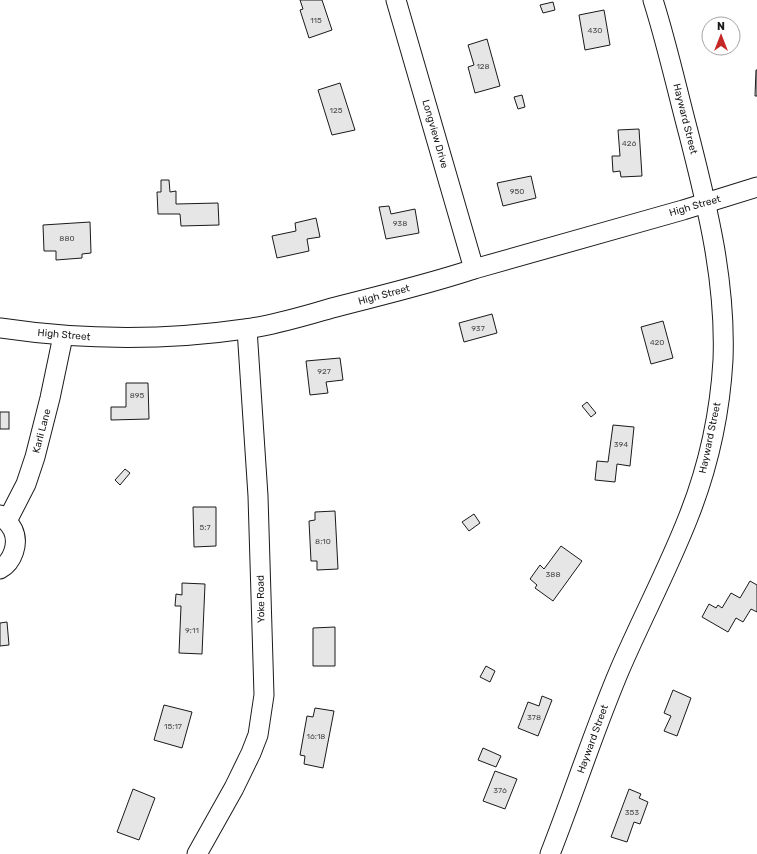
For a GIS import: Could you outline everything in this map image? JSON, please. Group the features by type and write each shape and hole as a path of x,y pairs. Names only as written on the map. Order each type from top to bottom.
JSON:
{"street":[{"name":"Longview Drive","path":"396,0 474,269"},
{"name":"Hayward Street","path":"550,854 619,672 689,516 706,462 714,429 721,386 723,339 718,267 713,236 670,60 653,0"},
{"name":"High Street","path":"0,328 63,336 109,338 212,334 247,329 281,322 412,287 757,187"},
{"name":"Yoke Road","path":"197,854 234,788 251,753 258,734 263,708 264,674 261,633 260,538 247,329"},
{"name":"Karli Lane","path":"0,570 10,560 14,550 15,540 13,530 3,518 26,484 35,457 50,398 63,336"}],"building":[{"path":"300,0 322,0 332,30 309,38 300,10 303,9"},
{"path":"553,2 555,10 543,13 540,5"},
{"path":"604,10 610,45 585,50 579,15"},
{"path":"487,39 500,86 475,93 468,67 474,65 468,45"},
{"path":"756,70 757,96 755,96"},
{"path":"340,83 355,130 332,135 318,90"},
{"path":"522,95 525,107 518,109 514,97"},
{"path":"639,129 642,176 621,177 620,171 613,172 612,156 620,156 618,130"},
{"path":"531,176 536,198 503,206 497,183"},
{"path":"161,180 169,180 170,192 176,191 176,204 218,203 219,225 181,226 180,214 158,214 157,192 161,192"},
{"path":"389,206 391,214 415,209 419,233 386,239 379,207"},
{"path":"316,218 320,237 307,239 309,251 277,258 272,236 296,231 295,223"},
{"path":"90,222 91,253 82,254 82,258 56,260 56,251 44,251 43,225"},
{"path":"492,314 497,333 464,342 459,323"},
{"path":"663,321 673,358 651,364 641,327"},
{"path":"340,358 343,380 326,382 328,393 310,395 306,361"},
{"path":"126,383 148,383 149,419 111,420 111,407 126,407"},
{"path":"587,402 596,413 591,417 582,406"},
{"path":"0,412 9,412 9,429 0,429"},
{"path":"613,425 634,427 630,466 617,464 615,482 595,480 597,461 608,462"},
{"path":"125,469 130,473 120,485 115,480"},
{"path":"193,507 216,507 216,546 194,547"},
{"path":"335,511 338,569 317,570 317,561 311,561 309,521 315,520 315,512"},
{"path":"474,514 480,523 469,531 462,522"},
{"path":"561,546 582,561 553,601 535,588 537,585 530,579 540,565 544,569"},
{"path":"750,581 757,585 757,612 751,609 743,622 736,618 728,632 702,617 709,604 716,608 718,605 722,608 731,593 740,598"},
{"path":"182,583 205,584 202,654 179,653 181,606 175,606 176,594 182,595"},
{"path":"7,622 9,645 0,646 0,623"},
{"path":"335,627 335,666 313,666 313,628"},
{"path":"486,666 495,671 490,682 480,677"},
{"path":"673,690 691,698 677,736 664,731 671,716 664,713"},
{"path":"542,696 552,700 538,736 518,728 528,702 539,706"},
{"path":"164,705 192,712 182,748 154,740"},
{"path":"315,708 334,711 323,768 304,764 305,756 300,755 307,716 313,717"},
{"path":"483,748 501,756 496,767 478,760"},
{"path":"495,771 517,779 505,809 483,801"},
{"path":"133,789 155,798 139,840 117,832"},
{"path":"629,789 641,794 639,798 648,802 640,824 634,822 627,842 611,837"}]}
